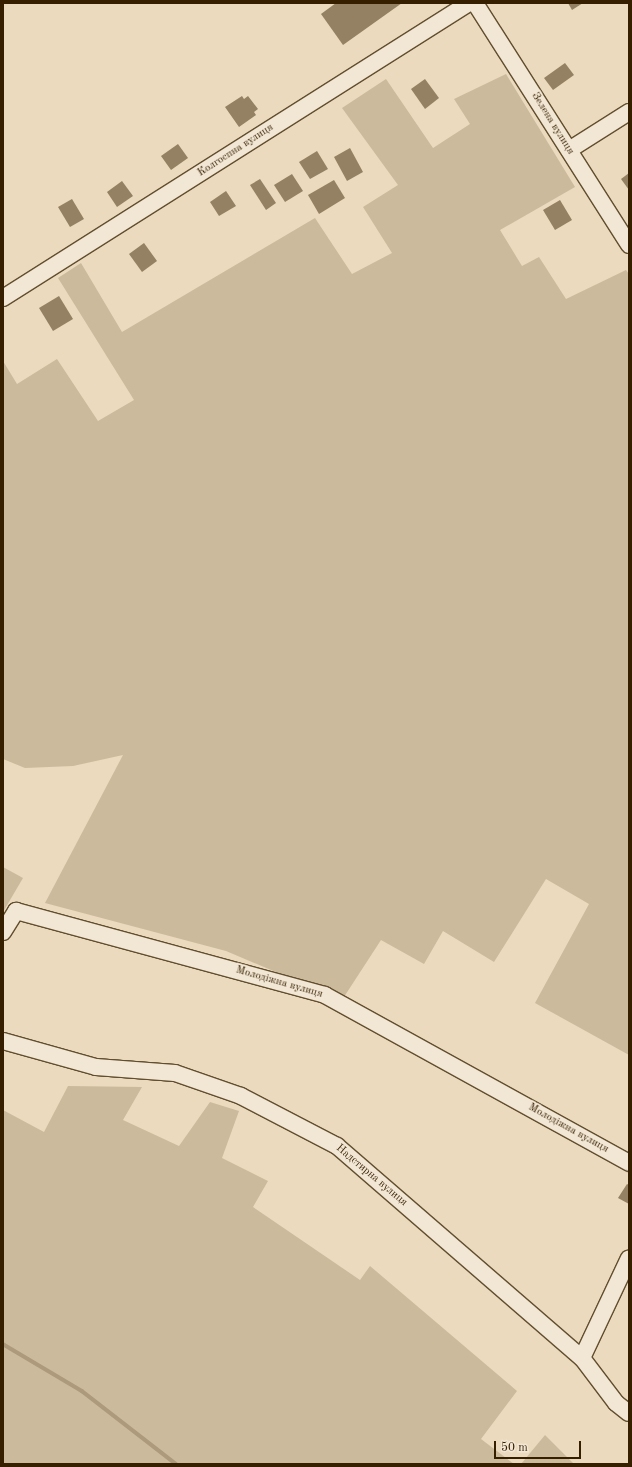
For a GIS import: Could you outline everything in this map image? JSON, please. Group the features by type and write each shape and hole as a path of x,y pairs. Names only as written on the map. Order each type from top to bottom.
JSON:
{"street":[{"name":"Колгоспна вулиця","path":"3,298 469,3"},
{"name":"Зелена вулиця","path":"475,3 629,245"},
{"path":"569,150 629,112"},
{"name":"Молодіжна вулиця","path":"3,932 16,911 325,995 629,1163"},
{"name":"Надстирна вулиця","path":"3,1041 96,1067 175,1073 241,1096 337,1146 582,1358 616,1403 629,1413"},
{"path":"582,1358 629,1258"}],"shaded area":[{"path":"506,74 575,187 500,230 522,266 539,257 566,299 626,270 629,274 629,1055 535,1003 589,904 546,879 494,962 443,931 424,964 381,940 342,1000 226,951 45,903 123,755 73,766 25,768 3,759 3,361 17,384 57,359 98,421 134,400 58,278 81,263 122,332 315,218 352,274 392,253 363,207 398,185 342,108 386,79 433,148 470,124 454,99"},
{"path":"3,867 23,878 3,912"},
{"path":"68,1086 142,1087 123,1120 179,1146 210,1102 239,1111 222,1158 268,1181 253,1207 360,1280 370,1266 517,1391 481,1439 514,1464 3,1464 3,1110 44,1132"},
{"path":"545,1435 574,1464 521,1464"}],"building":[{"path":"336,3 402,3 343,45 321,14"},
{"path":"568,3 583,3 572,10"},
{"path":"565,63 574,75 553,90 544,78"},
{"path":"425,79 439,98 425,109 411,89"},
{"path":"242,96 244,99 248,96 258,109 254,112 256,115 239,127 225,107"},
{"path":"178,144 188,158 171,170 161,156"},
{"path":"350,148 363,172 347,181 334,157"},
{"path":"317,151 328,169 310,179 299,162"},
{"path":"629,173 629,190 621,179"},
{"path":"292,174 303,191 285,202 274,185"},
{"path":"260,179 276,203 266,210 250,185"},
{"path":"334,180 345,198 319,214 308,195"},
{"path":"122,181 133,196 117,207 107,192"},
{"path":"226,191 236,206 219,216 210,202"},
{"path":"72,199 84,219 70,227 58,207"},
{"path":"560,200 572,220 555,230 543,210"},
{"path":"144,243 157,261 142,272 129,254"},
{"path":"59,296 73,319 53,331 39,308"},
{"path":"627,1184 629,1185 629,1204 618,1198"}],"waterway":[{"path":"3,1344 82,1391 176,1464"}]}
